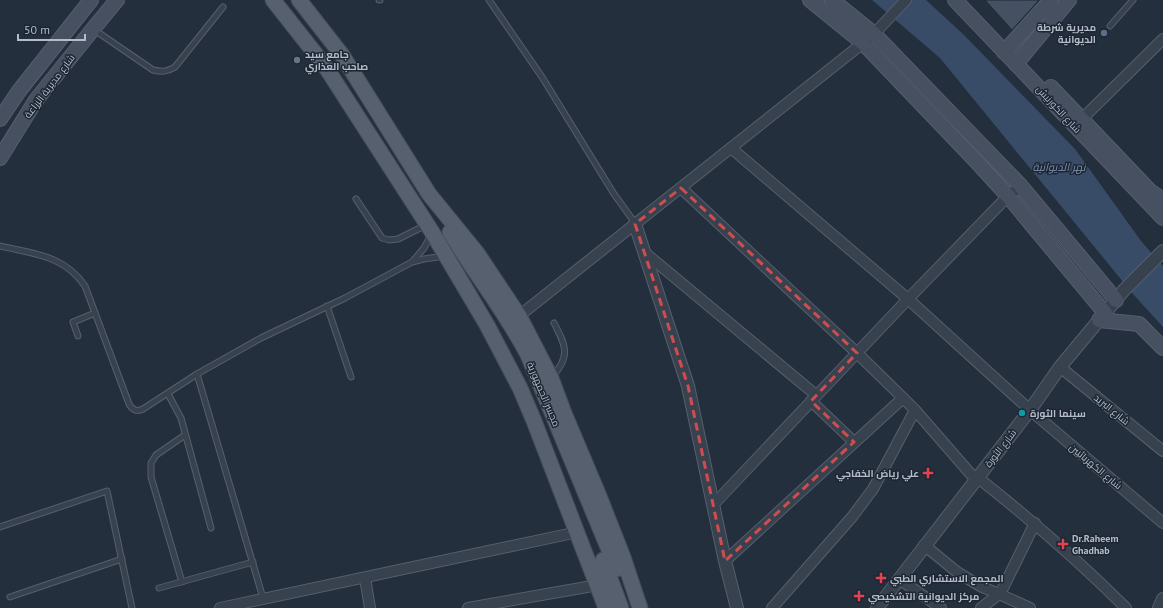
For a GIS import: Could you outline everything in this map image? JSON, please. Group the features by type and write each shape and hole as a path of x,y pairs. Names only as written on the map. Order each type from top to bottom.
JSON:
{"main road":[{"name":"شارع مديرية الزراعة","path":"0,119 19,90 91,0"},
{"name":"شارع مديرية الزراعة","path":"0,158 36,100 117,0"},
{"path":"273,0 325,66 428,225 487,325 520,388 534,421 606,608"},
{"path":"299,0 342,55 430,194 477,253 519,316 551,378 600,496 640,608"},
{"path":"810,0 868,39 1021,186 1120,295"},
{"path":"832,0 1008,196 1102,317 1139,324 1163,348"},
{"name":"شارع الكورنيش","path":"955,0 1082,119 1150,191 1163,200"},
{"name":"شارع الكورنيش","path":"968,0 1007,48"},
{"path":"1007,48 1051,0"},
{"path":"1019,60 1069,0"},
{"name":"شارع الكورنيش","path":"1019,60 1163,219"},
{"name":"مجسر الجمهورية","path":"430,194 464,255 473,276 505,334 530,385 596,542 621,608"},
{"name":"مجسر الجمهورية","path":"428,225 473,276 519,338 531,362 605,540 631,608"}],"street":[{"path":"519,316 868,39 906,0"},
{"path":"1082,119 1163,39"},
{"name":"شارع الكهربائيين","path":"732,148 908,299 1030,410 1163,523"},
{"path":"713,505 908,299 1008,196 1021,186"},
{"path":"681,188 858,353 916,410 976,478 1035,523 1096,577 1126,608"},
{"path":"636,224 688,386 725,561 737,608"},
{"path":"644,252 814,398 854,442"},
{"name":"شارع الثورة","path":"877,608 924,545 1030,410 1060,367 1120,295 1162,253"},
{"name":"شارع البريد","path":"1060,367 1163,451"},
{"path":"725,561 903,398"},
{"path":"772,608 852,518 873,489 916,410"},
{"path":"982,608 999,594 1035,523"},
{"path":"220,608 248,605 263,598 578,532"},
{"path":"924,545 963,576 982,587 1030,608"},
{"path":"364,578 370,608"},
{"path":"899,579 941,608"},
{"path":"468,608 598,585"},
{"path":"1159,608 1163,599"}],"lane":[{"path":"489,0 542,77 614,194 636,224"},
{"path":"1110,26 1133,0"},
{"path":"93,29 153,70 160,72 168,71 175,67 223,7"},
{"path":"356,198 382,238 389,240 398,239 428,225"},
{"path":"412,262 424,248 428,225"},
{"path":"0,246 49,257 66,265 80,278 85,286 130,407 141,411 197,374 261,338 345,298 412,262 424,258 447,256"},
{"path":"327,306 351,377"},
{"path":"78,336 73,322 95,313"},
{"path":"551,378 560,368 565,352 563,341 554,323"},
{"path":"197,374 263,598"},
{"path":"168,394 181,418 212,528"},
{"path":"182,582 151,477 151,463 156,455 185,435"},
{"path":"0,526 107,491 132,608"},
{"path":"10,597 122,559"},
{"path":"159,588 253,562"}],"highlighted area":[{"path":"681,188 857,353 811,401 854,442 725,561 688,386 635,224"}],"water":[{"name":"نهر الديوانية","path":"872,0 926,0 964,35 1075,149 1141,241 1163,266 1163,327 1133,294 940,58"}],"building":[{"path":"985,0 1039,0 1012,30"}],"place":[{"name":"مديرية شرطة الديوانية","path":"1104,33"},
{"name":"جامع سيد صاحب العذاري","path":"297,60"},
{"name":"سينما الثورة","path":"1022,413"},
{"name":"علي رياض الخفاجي","path":"928,473"},
{"name":"Dr.Raheem Ghadhab","path":"1063,544"},
{"name":"المجمع الاستشاري الطبي","path":"881,578"},
{"name":"مركز الديوانية التشخيصي","path":"859,596"}]}
